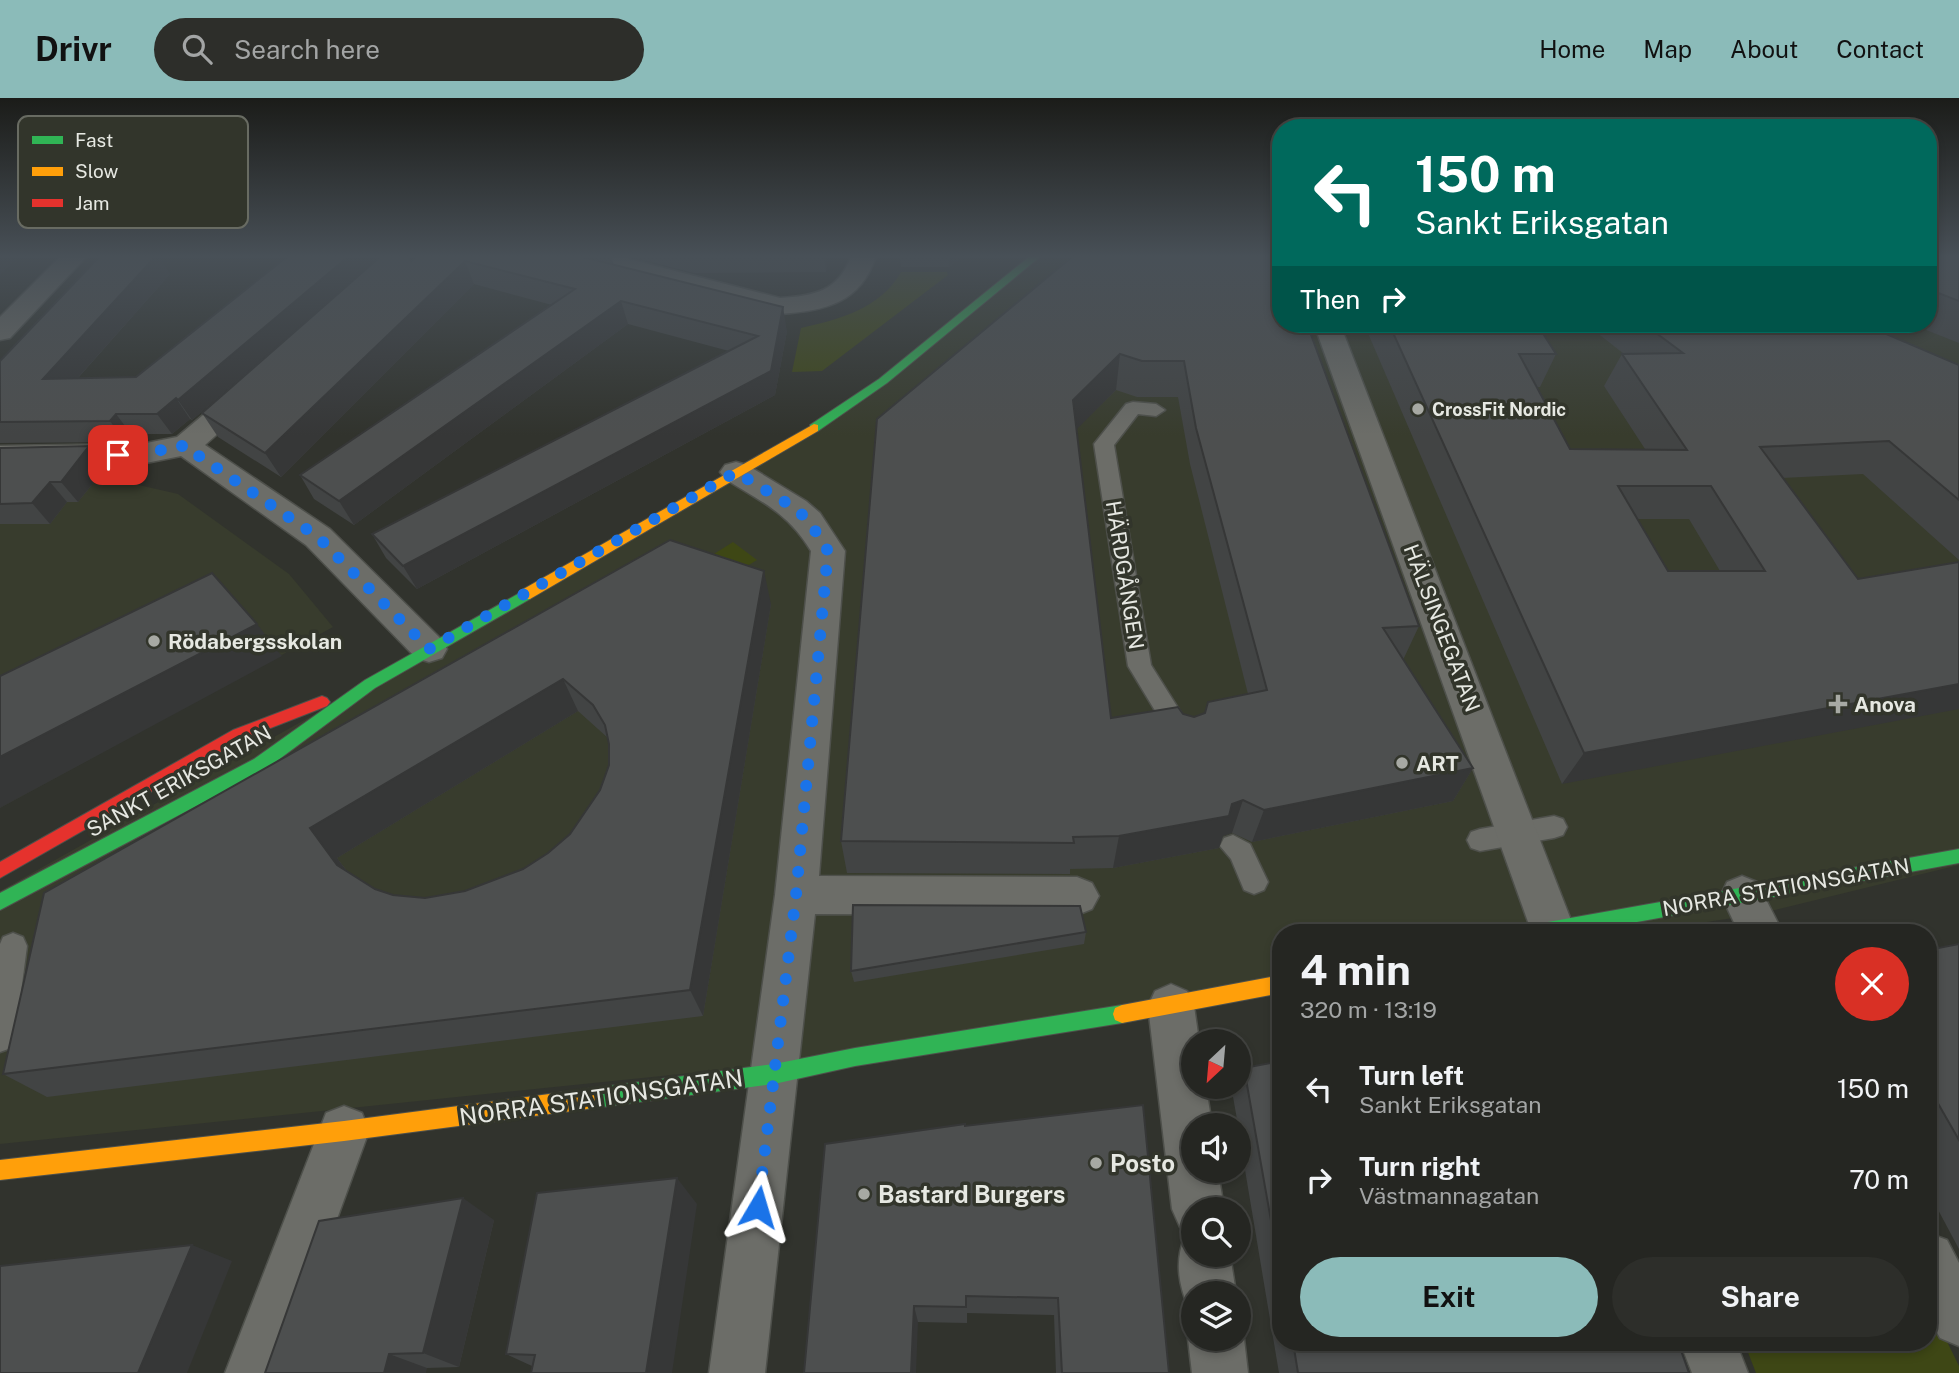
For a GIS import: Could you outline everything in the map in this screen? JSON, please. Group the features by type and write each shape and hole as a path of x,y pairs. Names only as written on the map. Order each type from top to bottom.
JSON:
{"main road":[{"name":"SANKT ERIKSGATAN","path":"0,902 260,764 370,684 812,430 883,381 963,316"},
{"name":"SANKT ERIKSGATAN","path":"0,871 239,734 370,684"},
{"name":"NORRA STATIONSGATAN","path":"1584,924 1959,856"},
{"name":"NORRA STATIONSGATAN","path":"0,1170 344,1131 774,1074 855,1057 1171,1006 1272,986"}],"street":[{"path":"0,332 16,316"},
{"name":"HÄLSINGEGATAN","path":"1329,333 1518,832 1544,924"},
{"path":"0,456 141,454 187,445 266,375"},
{"path":"187,445 199,456 318,537 429,649"},
{"path":"736,472 795,508 809,521 828,551 796,895 737,1373"},
{"path":"796,895 1077,896"},
{"path":"1742,895 1756,924"},
{"path":"1171,1006 1196,1197"},
{"path":"253,1373 344,1131"},
{"path":"1937,1276 1959,1319"},
{"path":"1217,1351 1220,1373"},
{"path":"1711,1351 1720,1373"}],"lane":[{"name":"HÄRDGÅNGEN","path":"1157,419 1129,413 1104,444 1140,666 1185,739"},
{"path":"1480,840 1553,827"},
{"path":"1233,846 1241,852 1254,882"},
{"path":"0,1038 13,946"}],"shaded area":[{"path":"965,316 1272,316 1272,333 1937,333 1937,316 1959,316 1959,865 1759,914 1694,924 1272,924 1272,988 788,1063 0,1144 0,891 817,432"},
{"name":"Rödabergsskolan","path":"73,480 130,483 178,494 289,574 333,627 0,808 0,481"}],"green space":[{"path":"844,316 895,316 822,371 792,372 801,328"},
{"path":"733,542 757,560 742,569 706,559"},
{"path":"1937,1321 1959,1366 1959,1373 1756,1373 1747,1351 1937,1351"}],"building":[{"path":"43,316 101,316 43,379 136,377 213,316 278,316 178,400 176,398 157,414 116,414 110,421 0,422 0,361"},
{"path":"313,316 408,316 265,453 202,413"},
{"path":"536,316 601,316 339,501 300,475"},
{"path":"678,316 781,316 771,371 403,566 372,534 758,336"},
{"path":"1001,316 1272,316 1272,333 1310,333 1419,626 1383,628 1473,768 1264,810 1243,800 1232,804 1229,816 1119,836 1073,837 1074,843 841,841 877,419","holes":["1120,354 1142,361 1184,361 1196,428 1267,690 1208,702 1205,713 1194,717 1183,714 1178,707 1111,718 1073,400"]},
{"path":"1393,333 1543,333 1556,354 1519,354 1570,449 1687,450 1622,354 1683,353 1656,333 1884,333 1959,365 1959,500 1889,441 1760,447 1858,579 1959,562 1959,684 1584,753","holes":["1618,486 1711,486 1765,571 1668,571"]},
{"path":"89,446 61,482 50,482 32,503 0,504 0,448"},
{"path":"670,540 764,571 690,990 3,1074 44,893","holes":["563,679 593,705 605,725 609,744 609,765 600,790 570,834 523,869 465,891 425,898 393,895 375,889 337,865 310,828"]},
{"path":"212,573 257,624 0,757 0,676"},
{"path":"853,905 1080,906 1086,932 851,971"},
{"path":"1959,944 1959,1140 1937,1102 1937,948"},
{"path":"1272,1063 1272,1226 1249,1099 1251,1067"},
{"path":"1143,1105 1169,1373 1062,1373 1058,1298 966,1296 966,1307 914,1306 911,1373 804,1373 825,1144 965,1124"},
{"path":"677,1178 646,1373 531,1373 535,1355 506,1354 537,1193"},
{"path":"463,1198 423,1353 389,1354 384,1373 265,1373 319,1221"},
{"path":"192,1245 138,1373 0,1373 0,1266"},
{"path":"1294,1351 1681,1351 1689,1373 1298,1373"}],"traffic: fast":[{"path":"814,428 883,381 963,316"},
{"path":"0,902 260,764 370,684 525,595"},
{"path":"1581,924 1959,856"},
{"path":"587,1099 774,1074 855,1057 1122,1014"}],"traffic: slow":[{"path":"525,595 814,428"},
{"path":"1122,1014 1272,986"},
{"path":"0,1170 344,1131 587,1099"}],"traffic: jam":[{"path":"0,871 239,734 322,702"}],"place":[{"name":"CrossFit Nordic","path":"1418,409"},
{"name":"Rödabergsskolan","path":"154,641"},
{"name":"Anova","path":"1838,704"},
{"name":"ART","path":"1402,763"},
{"name":"Posto","path":"1096,1163"},
{"name":"Bastard Burgers","path":"864,1194"}],"route":[{"path":"118,455 141,454 187,445 199,456 318,537 429,649 736,472 784,500 809,521 828,551 796,895 758,1207"}]}
